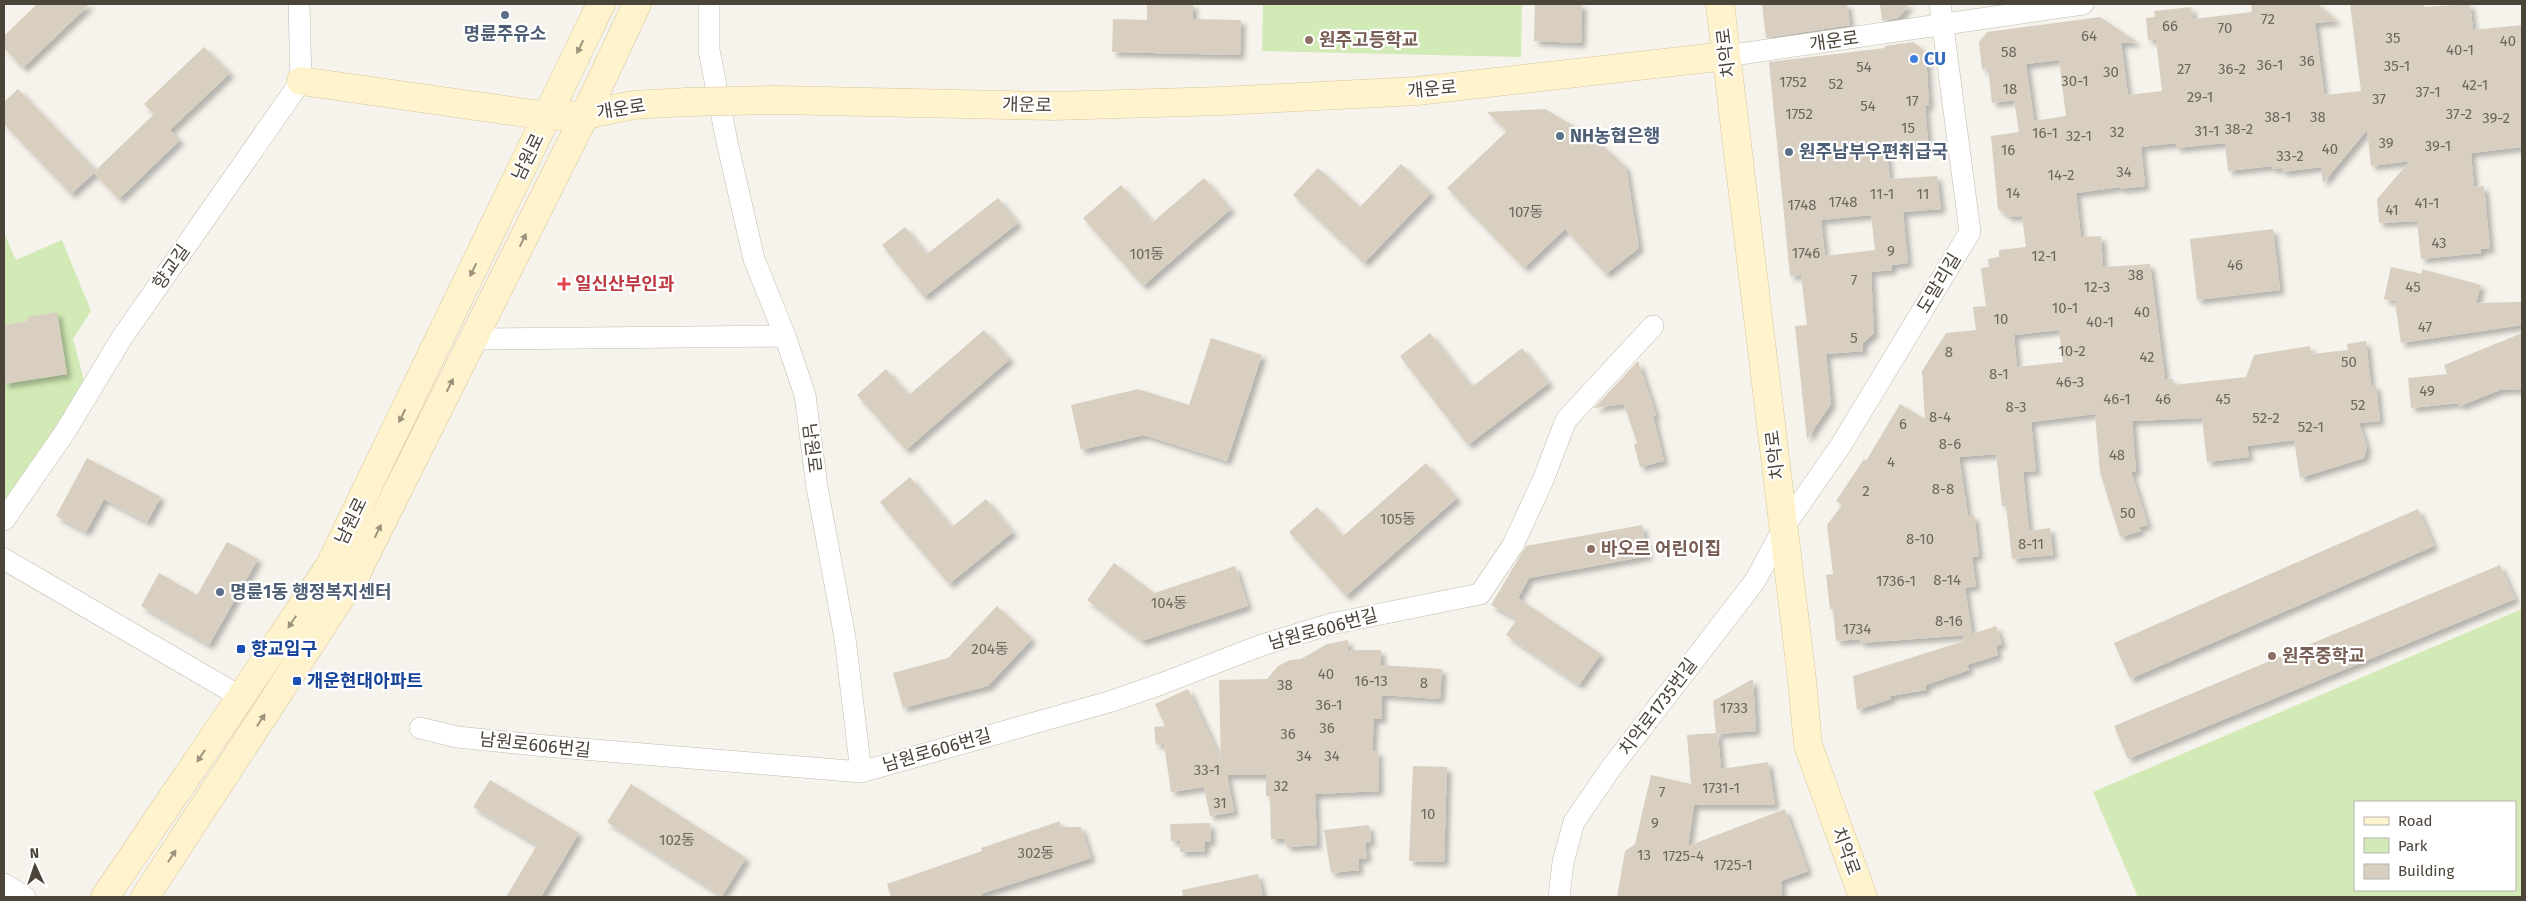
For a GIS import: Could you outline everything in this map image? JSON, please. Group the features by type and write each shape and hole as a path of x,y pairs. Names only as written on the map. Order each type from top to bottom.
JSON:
{"street":[{"path":"299,4 300,81"},
{"name":"남원로","path":"105,897 329,567 601,4"},
{"name":"남원로","path":"145,897 356,574 585,115 637,4"},
{"name":"남원로","path":"709,4 709,50 727,142 754,259 785,336 805,395 817,487"},
{"name":"치악로","path":"1720,4 1784,527 1808,745 1863,897"},
{"name":"도말리길","path":"1784,527 1841,445 1970,232 1940,4"},
{"name":"개운로","path":"585,115 632,105 687,102 776,100 1054,106 1221,101 1418,91 1726,56 2082,4"},
{"name":"남원로","path":"300,81 548,116 585,115"},
{"name":"향교길","path":"4,520 65,432 121,339 300,81"},
{"name":"남원로606번길","path":"420,728 458,737 546,746 861,772 1112,700 1161,684 1262,645 1331,624 1480,594 1513,545 1566,420 1653,326"},
{"path":"474,339 785,336"},
{"name":"남원로606번길","path":"817,487 845,638 861,772"},
{"name":"치악로1735번길","path":"1559,897 1563,862 1574,822 1611,768 1755,581 1784,527"},
{"path":"4,559 241,697"},
{"path":"329,567 356,574"},
{"path":"4,884 24,897"}],"green space":[{"path":"1263,4 1522,4 1521,57 1262,51"},
{"path":"4,233 16,260 62,240 91,311 73,339 85,384 4,501"},
{"path":"2522,609 2522,897 2138,897 2093,792"}],"building":[{"path":"37,4 90,4 23,68 4,48 4,36"},
{"path":"1147,4 1193,4 1193,19 1241,20 1240,55 1112,52 1113,19 1147,20"},
{"path":"1535,4 1582,4 1581,43 1534,41"},
{"path":"1762,4 1847,4 1850,25 1766,38"},
{"path":"1880,4 1910,4 1898,18 1882,21"},
{"path":"2251,4 2318,4 2337,21 2315,23 2324,93 2327,95 2361,91 2350,4 2424,4 2424,7 2470,4 2473,30 2522,25 2522,147 2471,153 2474,187 2484,186 2490,249 2481,249 2481,253 2421,259 2417,221 2379,223 2377,199 2410,161 2371,166 2367,130 2323,183 2321,167 2282,172 2282,168 2272,169 2272,166 2228,171 2225,143 2176,148 2176,143 2141,147 2145,186 2121,189 2120,187 2076,193 2081,237 2101,236 2103,267 2150,264 2165,379 2173,379 2173,385 2246,377 2254,355 2310,346 2311,354 2348,350 2347,344 2366,341 2371,386 2376,385 2380,421 2359,423 2367,447 2364,458 2300,478 2294,440 2247,446 2249,457 2207,462 2202,418 2132,421 2136,472 2131,472 2148,525 2139,527 2141,531 2120,537 2100,472 2095,414 2031,422 2036,471 2023,472 2029,531 2050,528 2053,555 2012,559 2006,506 2002,506 1996,454 1959,457 1968,516 1974,515 1979,556 1972,557 1976,586 1965,588 1972,634 1996,626 2002,644 1996,646 1998,655 1967,665 1969,670 1926,685 1926,690 1890,696 1891,699 1857,710 1853,676 1964,641 1963,637 1968,635 1860,643 1860,639 1836,641 1833,609 1830,609 1826,575 1833,574 1827,525 1842,505 1836,501 1864,459 1866,461 1900,404 1925,419 1922,371 1946,333 1976,330 1973,307 1986,306 1981,268 1989,267 1988,259 1999,257 1999,250 2026,247 2022,216 2010,217 1998,209 1991,136 2019,132 2014,100 1992,103 1988,68 1982,69 1979,42 1987,32 2100,17 2137,42 2121,43 2128,95 2162,91 2156,40 2148,40 2146,18 2155,17 2154,11 2191,7 2193,19 2252,12","holes":["2059,60 2066,116 2034,121 2026,64","2059,330 2063,362 2017,367 2014,335"]},
{"path":"1913,42 1926,52 1929,106 1925,106 1928,141 1886,146 1890,179 1937,176 1941,209 1903,212 1908,263 1892,265 1892,270 1871,272 1874,333 1863,343 1863,351 1826,354 1831,404 1807,439 1795,326 1807,325 1801,275 1790,276 1769,62 1885,48 1885,46","holes":["1871,215 1875,250 1825,256 1821,220"]},
{"path":"204,47 230,73 170,130 180,140 119,199 94,173 71,194 4,124 4,102 18,89 96,170 154,114 144,104"},
{"path":"1545,109 1594,138 1626,167 1639,248 1606,274 1565,229 1524,268 1447,188 1507,131 1487,112"},
{"path":"1401,164 1431,193 1364,263 1293,195 1318,168 1360,207"},
{"path":"1204,178 1231,209 1143,286 1083,218 1121,185 1153,222"},
{"path":"998,198 1018,223 924,297 882,245 905,227 927,254"},
{"path":"2273,229 2280,290 2197,300 2190,239"},
{"path":"2391,267 2422,274 2422,269 2481,285 2476,303 2522,302 2522,325 2401,343 2395,301 2384,299"},
{"path":"57,312 67,374 4,384 4,325 27,321 27,317"},
{"path":"984,330 1010,359 906,450 857,395 886,369 909,395"},
{"path":"1430,333 1472,387 1522,348 1549,383 1468,445 1400,356"},
{"path":"2522,333 2522,389 2500,390 2460,406 2459,403 2411,408 2408,378 2447,374 2444,365"},
{"path":"1211,338 1262,355 1227,461 1144,435 1081,450 1071,405 1138,389 1189,405"},
{"path":"1638,361 1656,415 1653,416 1664,461 1640,467 1634,444 1637,443 1624,404 1594,408"},
{"path":"87,458 161,497 147,522 104,499 86,532 56,516"},
{"path":"1426,463 1457,498 1346,596 1289,532 1317,507 1343,536"},
{"path":"910,477 952,527 986,499 1013,532 949,584 880,502"},
{"path":"2418,509 2434,546 2130,679 2114,643"},
{"path":"1642,525 1648,556 1529,578 1518,598 1601,654 1579,685 1506,635 1517,619 1491,605 1526,546"},
{"path":"227,542 258,559 209,645 141,606 159,573 197,595"},
{"path":"1114,563 1154,593 1235,566 1248,606 1142,641 1087,600"},
{"path":"2500,565 2515,599 2128,759 2114,726"},
{"path":"997,606 1032,639 988,686 903,708 893,673 948,658"},
{"path":"1348,640 1348,650 1381,650 1381,665 1442,669 1440,699 1382,695 1382,719 1374,719 1372,751 1378,751 1379,791 1315,794 1317,845 1287,847 1284,839 1271,839 1270,796 1266,796 1266,775 1227,775 1234,812 1210,816 1204,787 1171,792 1164,744 1156,745 1154,727 1165,726 1155,704 1188,689 1221,760 1219,680 1267,679 1278,666 1290,660 1301,659 1327,644"},
{"path":"1753,679 1756,731 1718,734 1721,769 1768,762 1775,805 1694,805 1688,846 1785,809 1808,871 1781,881 1782,897 1617,897 1625,851 1635,844 1651,775 1691,784 1687,735 1716,733 1713,701"},
{"path":"1413,766 1447,767 1444,862 1409,861"},
{"path":"490,780 579,833 541,897 506,897 537,845 473,807"},
{"path":"631,784 746,858 722,896 607,822"},
{"path":"1060,821 1060,827 1081,827 1091,858 981,894 982,897 891,897 887,884 982,851 981,848"},
{"path":"1210,823 1211,842 1205,841 1205,851 1180,852 1180,841 1171,841 1170,824"},
{"path":"1369,825 1371,842 1365,843 1367,858 1358,859 1359,870 1331,873 1324,830"},
{"path":"1258,874 1263,897 1183,897 1182,890"}],"place":[{"name":"명륜주유소","path":"505,15"},
{"name":"원주고등학교","path":"1309,40"},
{"name":"CU","path":"1914,59"},
{"name":"NH농협은행","path":"1560,136"},
{"name":"원주남부우편취급국","path":"1789,152"},
{"name":"일신산부인과","path":"564,284"},
{"name":"바오르 어린이집","path":"1591,549"},
{"name":"명륜1동 행정복지센터","path":"220,592"},
{"name":"향교입구","path":"241,649"},
{"name":"원주중학교","path":"2272,656"},
{"name":"개운현대아파트","path":"297,681"}]}
